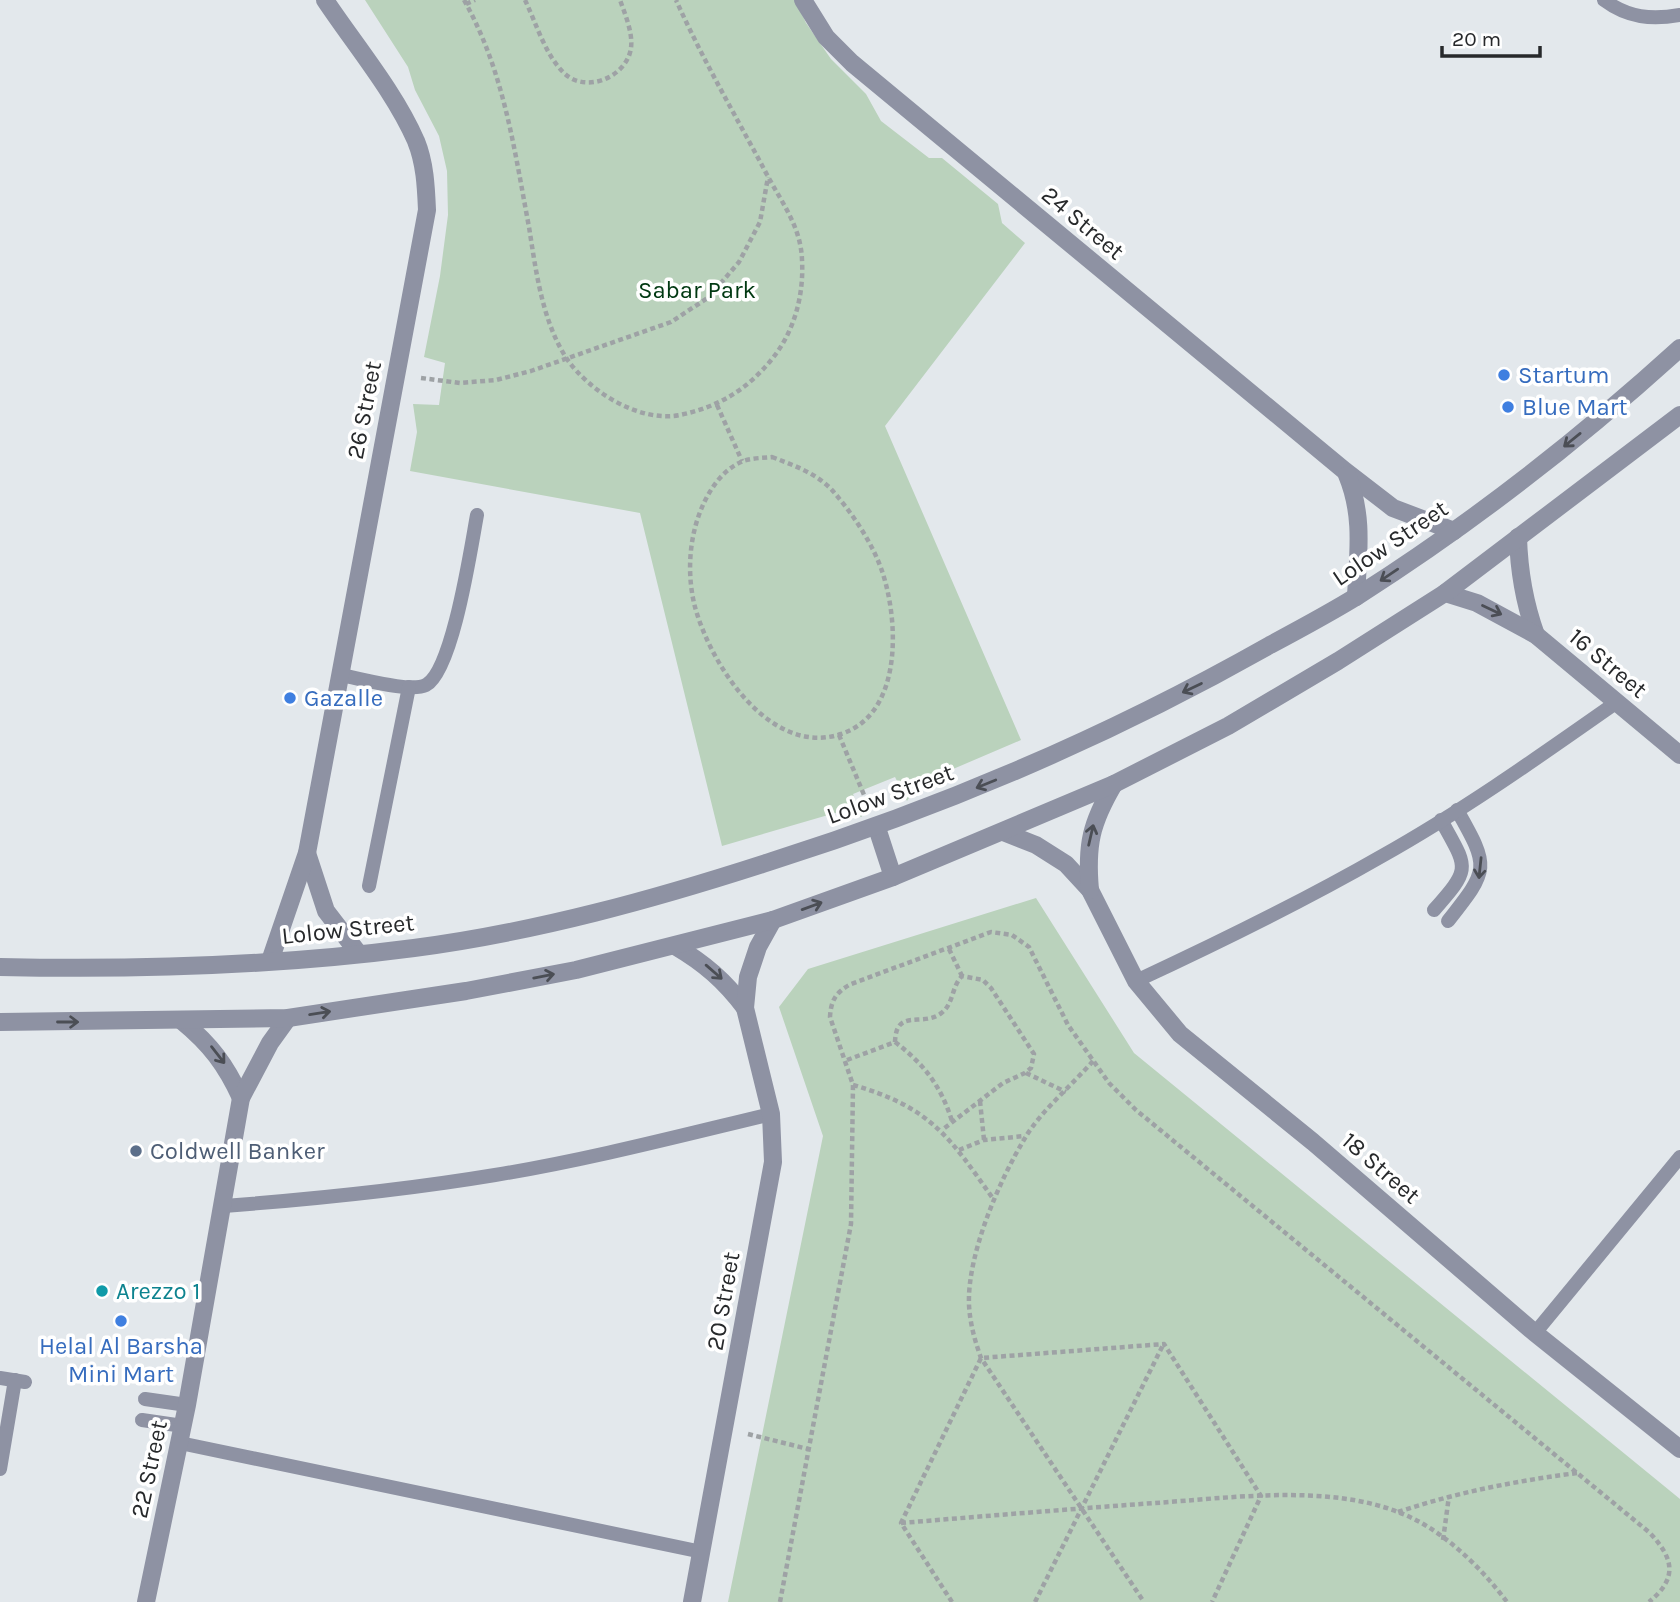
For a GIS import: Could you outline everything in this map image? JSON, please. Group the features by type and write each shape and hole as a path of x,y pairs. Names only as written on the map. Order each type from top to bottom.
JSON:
{"street":[{"name":"26 Street","path":"270,961 307,853 427,210 425,176 416,142 400,112 325,0"},
{"name":"24 Street","path":"803,0 825,37 852,63 1345,471 1393,508 1454,531"},
{"name":"Lolow Street","path":"0,967 121,970 270,961 359,954 480,937 571,919 724,877 877,828 1046,760 1209,680 1356,597 1454,531 1640,384 1680,348"},
{"path":"0,1022 288,1018 466,991 675,946 773,920 893,877 1114,784 1227,726 1338,662 1445,593 1680,415"},
{"name":"24 Street","path":"1345,471 1356,497 1361,526 1356,597"},
{"name":"16 Street","path":"1518,537 1524,603 1536,635"},
{"name":"16 Street","path":"1445,593 1477,603 1536,635 1680,755"},
{"name":"18 Street","path":"1090,890 1087,853 1095,816 1114,784"},
{"path":"877,828 893,877"},
{"name":"18 Street","path":"1003,832 1036,845 1056,858 1090,890 1136,981 1180,1034 1313,1142 1535,1333 1678,1442"},
{"name":"26 Street","path":"307,853 326,911 359,954"},
{"name":"20 Street","path":"692,1602 772,1162 771,1114 746,1008 751,967 758,947 773,920"},
{"name":"20 Street","path":"675,946 702,962 726,983 746,1008"},
{"name":"22 Street","path":"146,1602 182,1435 241,1098 265,1052 288,1018"},
{"path":"182,1021 208,1042 228,1068 241,1098"}],"lane":[{"path":"1604,0 1631,15 1649,18 1680,15"},
{"path":"340,674 409,687 426,684 434,678 454,629 477,515"},
{"path":"369,886 409,687"},
{"path":"1136,981 1262,922 1384,855 1503,782 1617,702"},
{"path":"1448,921 1476,885 1482,864 1476,844 1457,810"},
{"path":"1434,910 1457,884 1463,870 1460,855 1441,820"},
{"path":"224,1206 360,1195 496,1175 771,1114"},
{"path":"1535,1333 1680,1157"},
{"path":"0,1378 20,1381 11,1401 0,1469"},
{"path":"145,1399 187,1405"},
{"path":"142,1420 182,1435 702,1552"}],"path":[{"path":"475,0 465,2 497,72 507,108 539,287 550,324 567,359 595,390 633,411 676,416 717,405 755,381 783,346 800,304 803,259 792,216 701,55 676,0"},
{"path":"524,0 552,58 565,75 584,83 606,80 623,68 631,48 620,0"},
{"path":"397,370 424,379 460,383 496,380 671,323 709,297 739,262 760,222 768,177"},
{"path":"717,405 742,461"},
{"path":"772,457 803,469 830,488 868,541 882,570 890,602 893,634 890,667 882,698 870,716 839,735 806,737 779,727 749,702 733,683 706,639 692,589 690,564 693,533 703,504 718,478 742,461 772,457"},
{"path":"839,735 877,828"},
{"path":"780,1602 851,1224 853,1085 830,1017 834,996 851,984 991,932 1012,935 1029,947 1068,1025 1093,1061 1136,1110 1578,1473 1665,1549 1671,1569 1664,1589 1649,1602"},
{"path":"949,949 962,976"},
{"path":"952,1121 945,1098 933,1076 895,1042 895,1032 900,1024 909,1019 932,1019 943,1013 962,976"},
{"path":"942,1130 980,1100 1025,1073 1034,1061 1030,1048 983,980 962,976"},
{"path":"846,1060 895,1042"},
{"path":"1093,1061 1026,1136 995,1200 971,1277 969,1305 972,1332 981,1358 1144,1602"},
{"path":"1025,1073 1066,1092"},
{"path":"853,1085 885,1094 915,1109 942,1130 995,1200"},
{"path":"980,1100 984,1139"},
{"path":"959,1150 984,1139 1026,1136"},
{"path":"981,1358 1164,1345"},
{"path":"1164,1345 1261,1496"},
{"path":"1035,1602 1164,1345"},
{"path":"901,1523 981,1358"},
{"path":"725,1429 808,1450"},
{"path":"1398,1512 1449,1495 1513,1481 1578,1473"},
{"path":"1443,1540 1449,1495"},
{"path":"901,1523 1261,1496 1363,1503 1398,1512 1443,1540 1467,1557 1507,1602"},
{"path":"1212,1602 1261,1496"},
{"path":"901,1523 953,1602"}],"green space":[{"name":"Sabar Park","path":"365,0 795,0 806,23 831,59 866,94 881,121 929,158 942,158 998,204 1002,223 1025,243 885,426 1021,740 918,784 907,801 895,777 853,794 862,817 835,813 722,846 640,513 410,471 417,432 413,404 439,405 445,363 424,357 440,276 448,215 447,171 439,136 415,90 408,67"},
{"path":"1036,898 1134,1053 1680,1499 1680,1602 728,1602 823,1136 779,1007 808,969"}],"place":[{"name":"Startum","path":"1504,375"},
{"name":"Blue Mart","path":"1508,407"},
{"name":"Gazalle","path":"290,698"},
{"name":"Coldwell Banker","path":"136,1151"},
{"name":"Arezzo 1","path":"102,1291"},
{"name":"Helal Al Barsha Mini Mart","path":"121,1321"}]}
